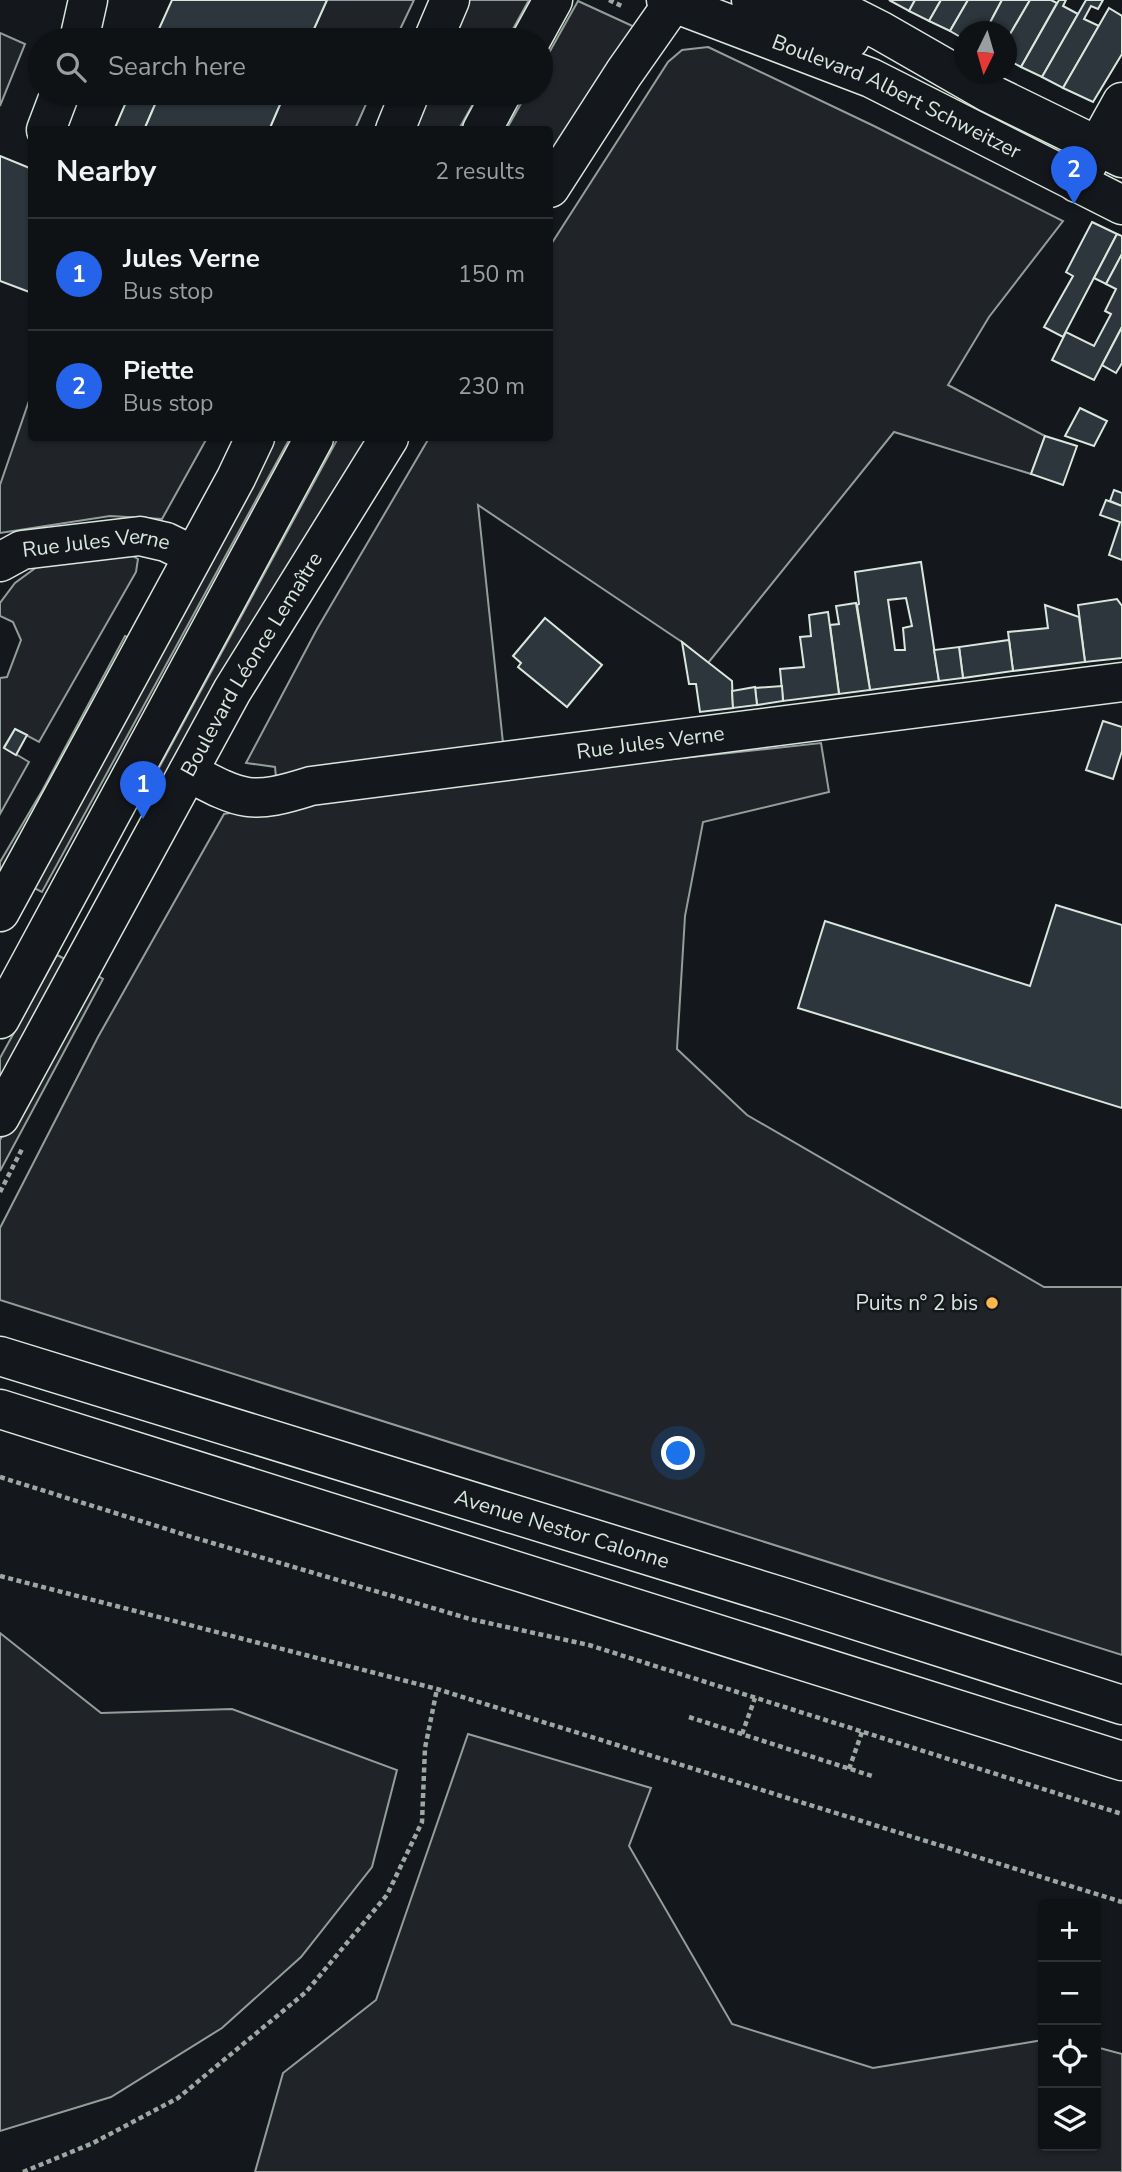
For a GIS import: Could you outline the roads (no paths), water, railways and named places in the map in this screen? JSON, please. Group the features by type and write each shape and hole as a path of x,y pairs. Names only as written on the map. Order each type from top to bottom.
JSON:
{"street":[{"path":"82,28 88,0"},
{"path":"438,28 450,0"},
{"path":"538,28 553,0"},
{"path":"751,0 898,58 942,67"},
{"name":"Boulevard Albert Schweitzer","path":"820,0 881,31 942,67 1110,152"},
{"path":"553,183 670,1"},
{"name":"Boulevard Albert Schweitzer","path":"670,1 871,78 1122,205"},
{"path":"1077,183 1110,152 1122,102"},
{"path":"48,126 55,105"},
{"path":"397,126 405,105"},
{"path":"484,126 496,105"},
{"path":"0,912 254,441"},
{"path":"0,1019 312,441"},
{"name":"Boulevard Léonce Lemaître","path":"0,1117 188,772 275,619 387,441"},
{"name":"Rue Jules Verne","path":"0,562 22,550 140,536 166,542 194,555"},
{"name":"Rue Jules Verne","path":"188,772 236,796 256,799 276,797 311,786 1122,682"},
{"name":"Avenue Nestor Calonne","path":"0,1356 799,1602 1122,1705"},
{"path":"0,1409 1122,1761"}],"place":[{"name":"Piette","path":"1074,204"},
{"name":"Jules Verne","path":"143,819"},
{"name":"Puits n° 2 bis","path":"992,1303"}]}
